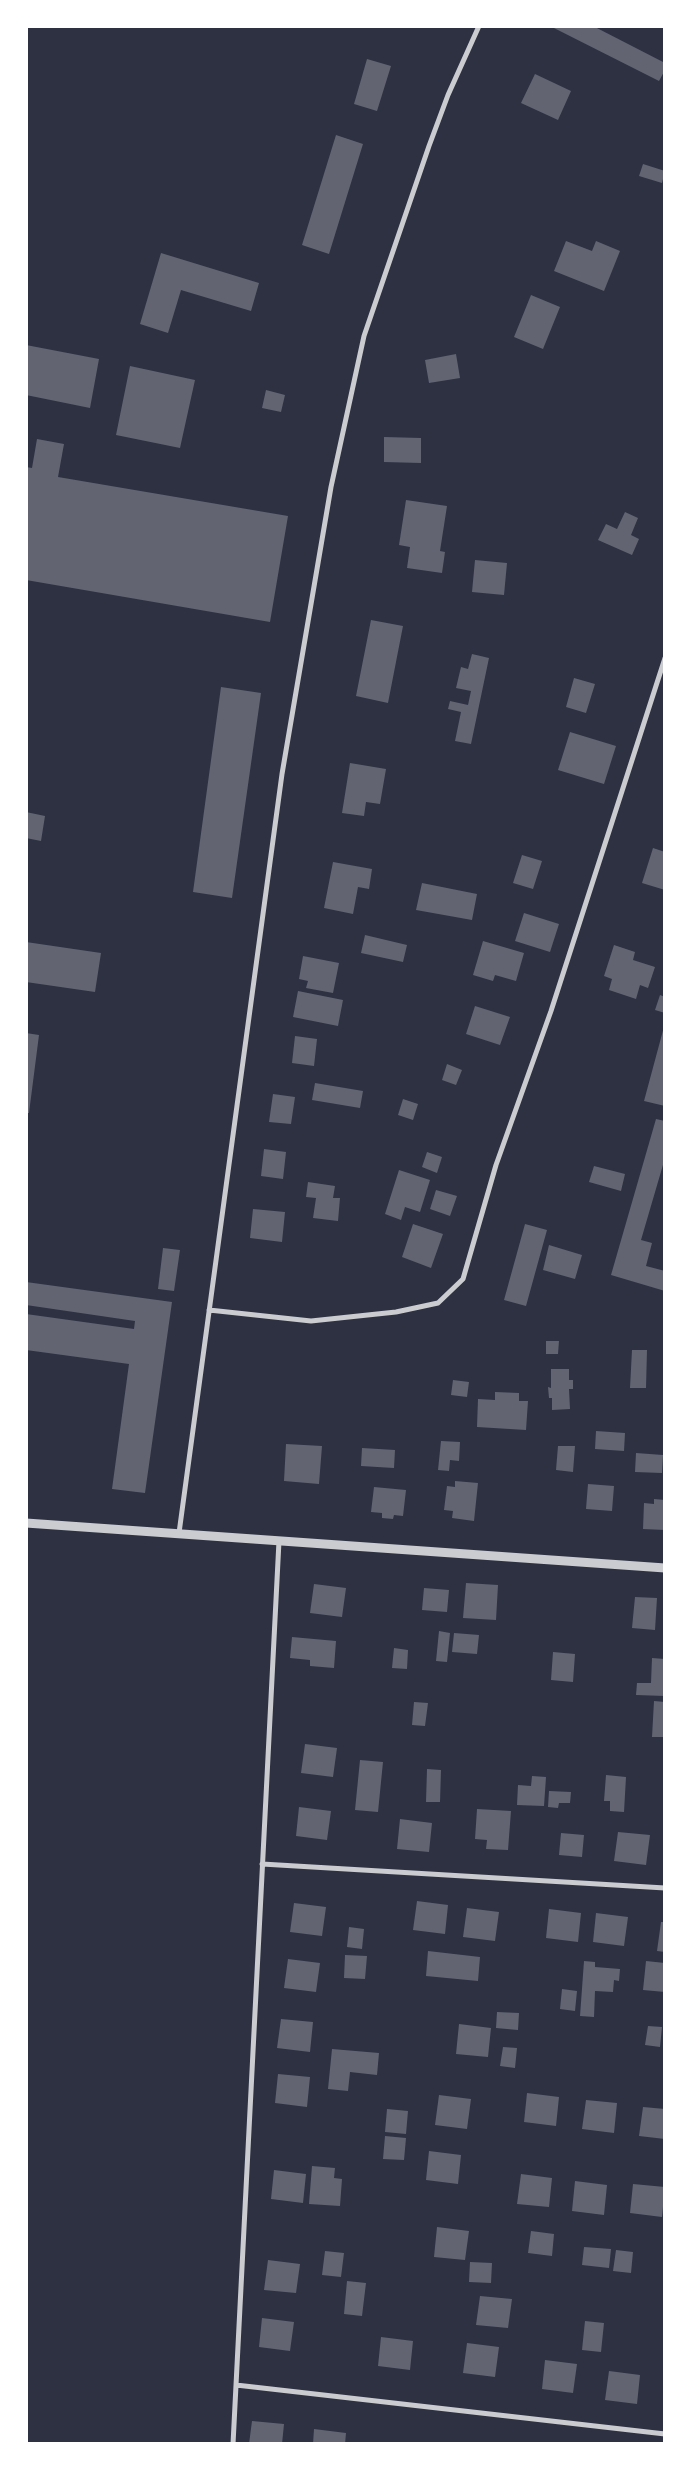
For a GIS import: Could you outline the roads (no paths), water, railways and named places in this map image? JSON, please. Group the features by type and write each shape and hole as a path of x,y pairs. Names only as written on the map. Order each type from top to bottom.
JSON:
{"street":[{"path":"179,1533 282,774 331,487 364,336 428,146 448,95 479,26"},
{"path":"209,1310 310,1321 396,1312 438,1304 463,1279 496,1165 551,1011 665,658"},
{"path":"26,1523 665,1568"},
{"path":"233,2444 278,1541"},
{"path":"262,1864 665,1888"},
{"path":"236,2385 665,2434"}]}
